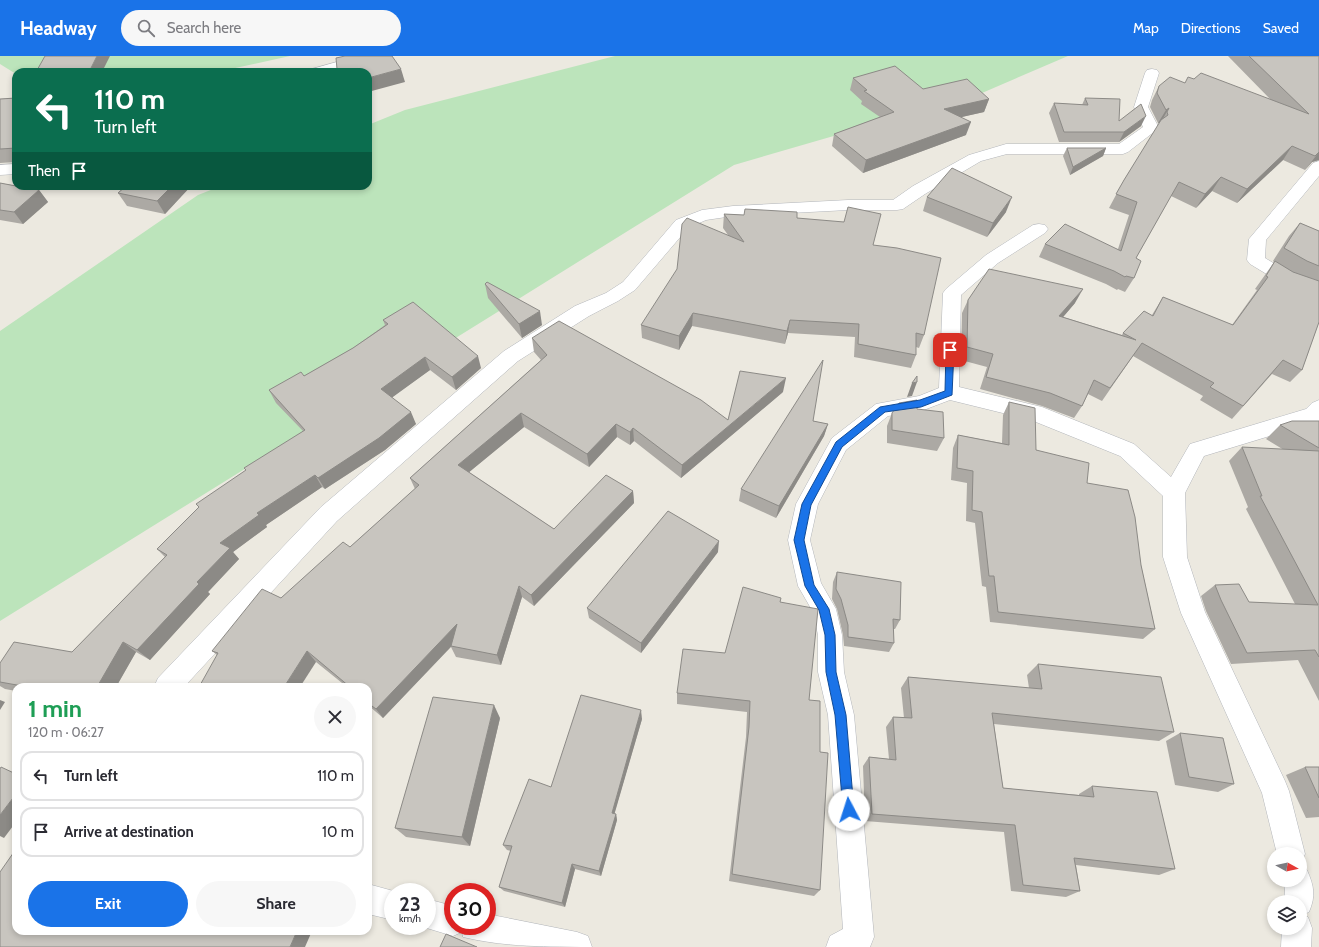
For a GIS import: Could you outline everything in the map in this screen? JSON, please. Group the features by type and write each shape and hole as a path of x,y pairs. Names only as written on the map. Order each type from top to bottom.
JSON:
{"street":[{"path":"332,68 373,56"},
{"path":"171,683 329,514 510,356 582,311 612,297 629,286 682,224 702,215 733,211 848,204 873,206 897,205 975,158 1006,149 1123,149 1152,128 1141,107 1152,73"},
{"path":"1319,166 1306,180 1275,222 1258,239 1256,260 1289,280 1319,292"},
{"path":"0,170 12,169"},
{"path":"949,392 952,293 992,259 1039,229"},
{"path":"841,947 859,937 841,715 831,672 830,635 824,609 810,586 799,540 807,504 839,444 883,409 921,403 949,392 1035,413 1127,450 1174,493"},
{"path":"1289,847 1275,792 1193,613 1175,557 1174,493 1197,450 1313,414 1319,408"},
{"path":"372,900 384,903"},
{"path":"496,930 577,947"},
{"path":"1296,947 1297,935"}],"green space":[{"path":"0,56 290,56 235,68 12,68 12,72 0,64"},
{"path":"615,56 1068,56 982,93 734,165 0,621 0,331 198,195 211,190 372,190 372,123 405,110"}],"building":[{"path":"45,56 97,56 91,68 38,68"},
{"path":"345,56 392,56 401,69 372,77 372,68 337,68 336,58"},
{"path":"1249,56 1319,56 1319,152 1315,156 1292,146 1247,189 1221,177 1205,194 1179,182 1136,258 1141,261 1134,278 1125,277 1114,271 1045,244 1065,224 1121,251 1137,202 1116,194 1161,120 1168,115 1167,112 1169,108 1166,110 1157,93 1159,86 1170,77 1185,83 1188,77 1194,79 1201,73 1309,114"},
{"path":"895,66 923,89 967,79 989,99 944,109 971,122 866,160 834,134 894,112 864,91 867,90 853,78"},
{"path":"12,98 12,148 0,149 0,99"},
{"path":"1085,98 1120,99 1119,121 1141,104 1146,116 1124,132 1064,132 1054,103 1088,105"},
{"path":"1067,148 1106,148 1073,167"},
{"path":"952,168 1012,197 993,223 927,197"},
{"path":"0,183 12,185 12,190 39,190 14,212 0,210"},
{"path":"121,190 168,190 157,201 118,193"},
{"path":"848,207 881,214 873,245 897,248 941,258 924,335 916,333 916,355 858,344 859,324 790,320 787,331 693,313 679,336 641,325 677,269 682,224 687,218 744,242 724,214 744,215 745,209 797,212 797,218 844,222"},
{"path":"1300,223 1319,231 1319,266 1284,248"},
{"path":"1275,261 1293,272 1319,281 1319,322 1302,370 1283,360 1243,406 1210,387 1214,383 1142,343 1110,388 1094,380 1082,406 1050,393 986,377 993,354 967,347 968,300 989,269 1083,289 1059,316 1136,340 1123,333 1144,311 1153,316 1163,297 1233,325 1268,277 1266,276"},
{"path":"487,282 540,311 519,324 485,284"},
{"path":"413,302 478,356 452,377 425,357 381,389 411,412 379,438 318,478 315,475 257,513 259,515 220,543 230,548 197,582 199,584 137,650 123,642 99,683 12,684 0,682 0,663 14,642 72,652 167,555 157,549 199,507 196,504 246,470 244,468 305,430 269,390 301,372 304,376 353,348 388,324 383,320"},
{"path":"559,321 701,400 728,420 740,371 786,378 682,465 633,428 630,432 616,424 587,454 521,413 458,465 554,529 606,475 633,491 531,595 519,586 497,655 451,646 457,624 376,709 372,706 372,683 345,683 307,651 287,683 201,683 218,653 212,651 262,589 281,598 343,542 350,547 419,485 410,478 547,355 532,338"},
{"path":"823,360 813,421 828,424 779,506 741,489"},
{"path":"917,376 917,382 912,383"},
{"path":"917,400 917,409 943,412 944,438 892,430 892,413 899,403"},
{"path":"1009,402 1035,408 1036,450 1089,463 1087,483 1128,490 1135,517 1141,565 1155,629 998,612 994,576 989,576 982,512 972,510 973,471 957,468 958,435 1009,445"},
{"path":"1292,421 1319,421 1319,448 1280,425"},
{"path":"1242,447 1319,451 1319,657 1315,650 1247,653 1215,585 1239,584 1249,602 1318,605 1260,496 1262,496"},
{"path":"668,511 719,541 641,643 587,608"},
{"path":"837,572 901,582 900,620 893,619 894,643 848,637 848,625 841,599 836,589"},
{"path":"743,587 781,598 780,602 818,609 809,700 820,701 820,752 828,753 820,890 732,874 749,727 750,701 677,693 683,649 725,653"},
{"path":"1038,664 1161,677 1174,732 992,713 1003,788 1094,797 1092,786 1157,792 1175,869 1074,858 1080,891 1023,885 1015,825 872,814 869,757 896,760 893,717 912,718 908,677 1042,689"},
{"path":"581,695 641,710 612,813 616,814 599,871 572,864 562,903 499,887 512,846 503,845 529,779 551,787"},
{"path":"433,697 494,705 462,837 395,828"},
{"path":"1180,733 1223,738 1234,784 1189,777"},
{"path":"1,767 12,772 12,799 0,815"},
{"path":"1305,767 1319,767 1319,798"},
{"path":"12,855 12,935 295,935 290,947 0,947 0,872"},
{"path":"446,935 448,935 477,947 440,947"}],"route":[{"path":"849,810 841,715 831,672 830,635 824,609 810,586 799,540 807,504 839,444 883,409 921,403 949,392 950,350"}]}
